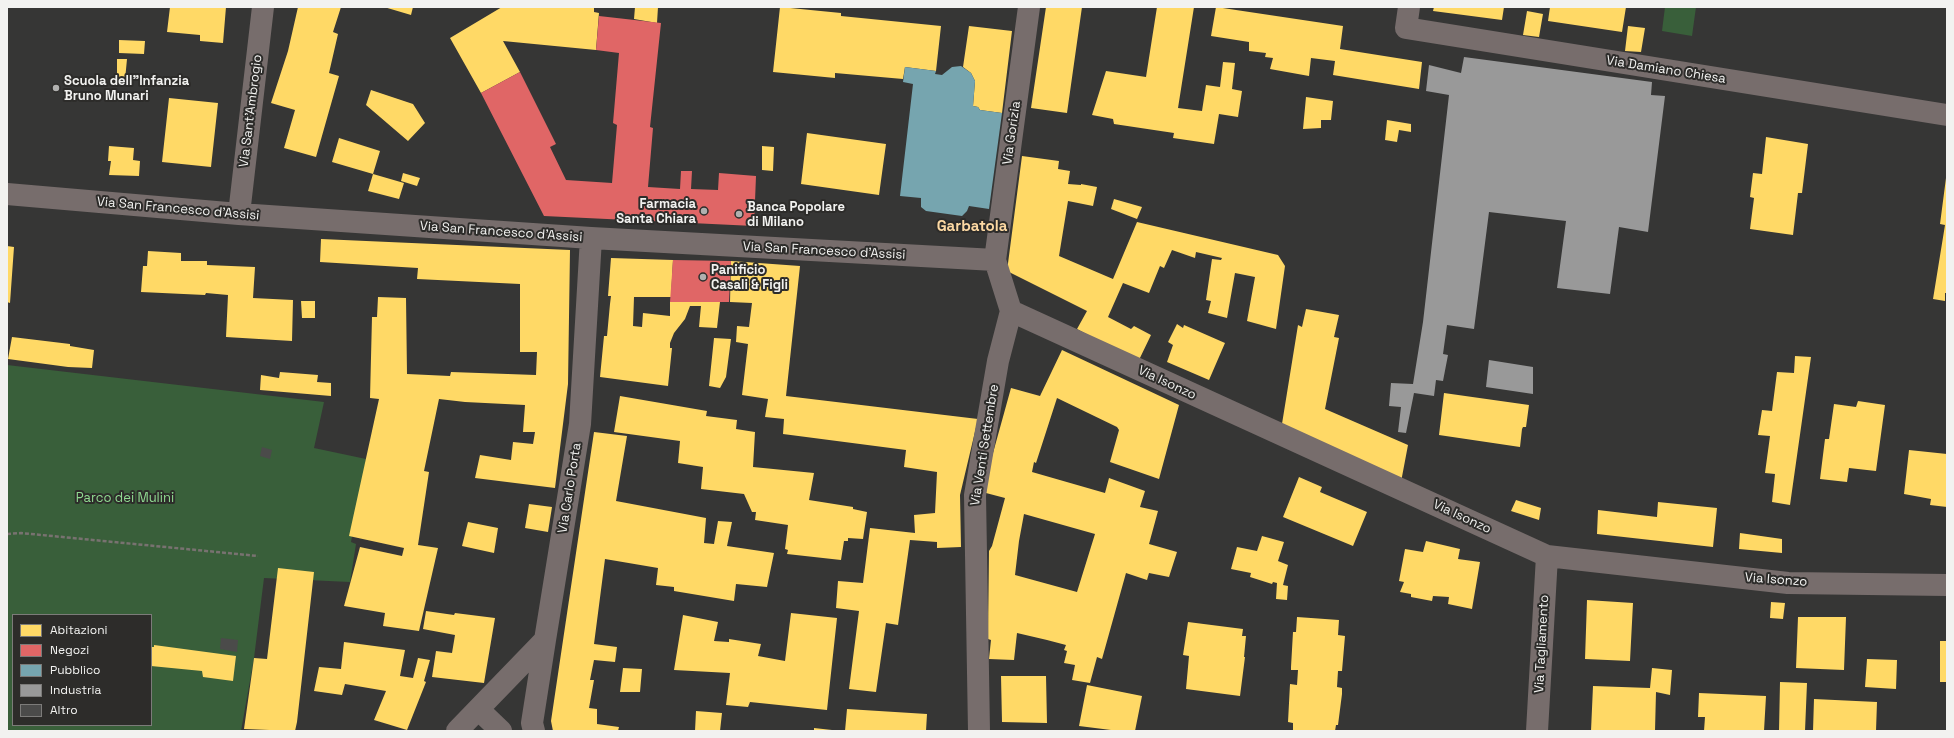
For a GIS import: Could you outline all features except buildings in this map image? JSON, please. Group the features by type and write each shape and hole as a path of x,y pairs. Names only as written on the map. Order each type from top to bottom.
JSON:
{"street":[{"name":"Via Sant'Ambrogio","path":"239,214 263,7"},
{"name":"Via Gorizia","path":"995,260 1029,7"},
{"name":"Via Damiano Chiesa","path":"1409,7 1406,28 1947,115"},
{"name":"Via San Francesco d'Assisi","path":"7,194 239,214 591,238 995,260"},
{"name":"Via Carlo Porta","path":"534,731 532,723 580,424 591,238"},
{"path":"995,260 1011,311"},
{"name":"Via Isonzo","path":"1011,311 1547,556 1788,583 1947,584"},
{"name":"Via Venti Settembre","path":"978,731 975,495 998,361 1011,311"},
{"name":"Via Tagliamento","path":"1537,731 1547,556"},
{"path":"457,731 545,640"},
{"path":"478,709 501,731"}],"path":[{"path":"7,534 20,533 258,556"}],"green space":[{"path":"1665,7 1696,7 1692,36 1662,31"},
{"name":"Parco dei Mulini","path":"7,365 324,402 314,448 366,459 351,542 356,544 350,582 264,578 254,658 241,731 7,731"}],"place":[{"name":"Scuola dell\"Infanzia Bruno Munari","path":"56,88"},
{"name":"Farmacia Santa Chiara","path":"704,211"},
{"name":"Banca Popolare di Milano","path":"739,214"},
{"name":"Panificio Casali & Figli","path":"703,277"}],"district":[{"name":"Garbatola","path":"972,227"}]}
